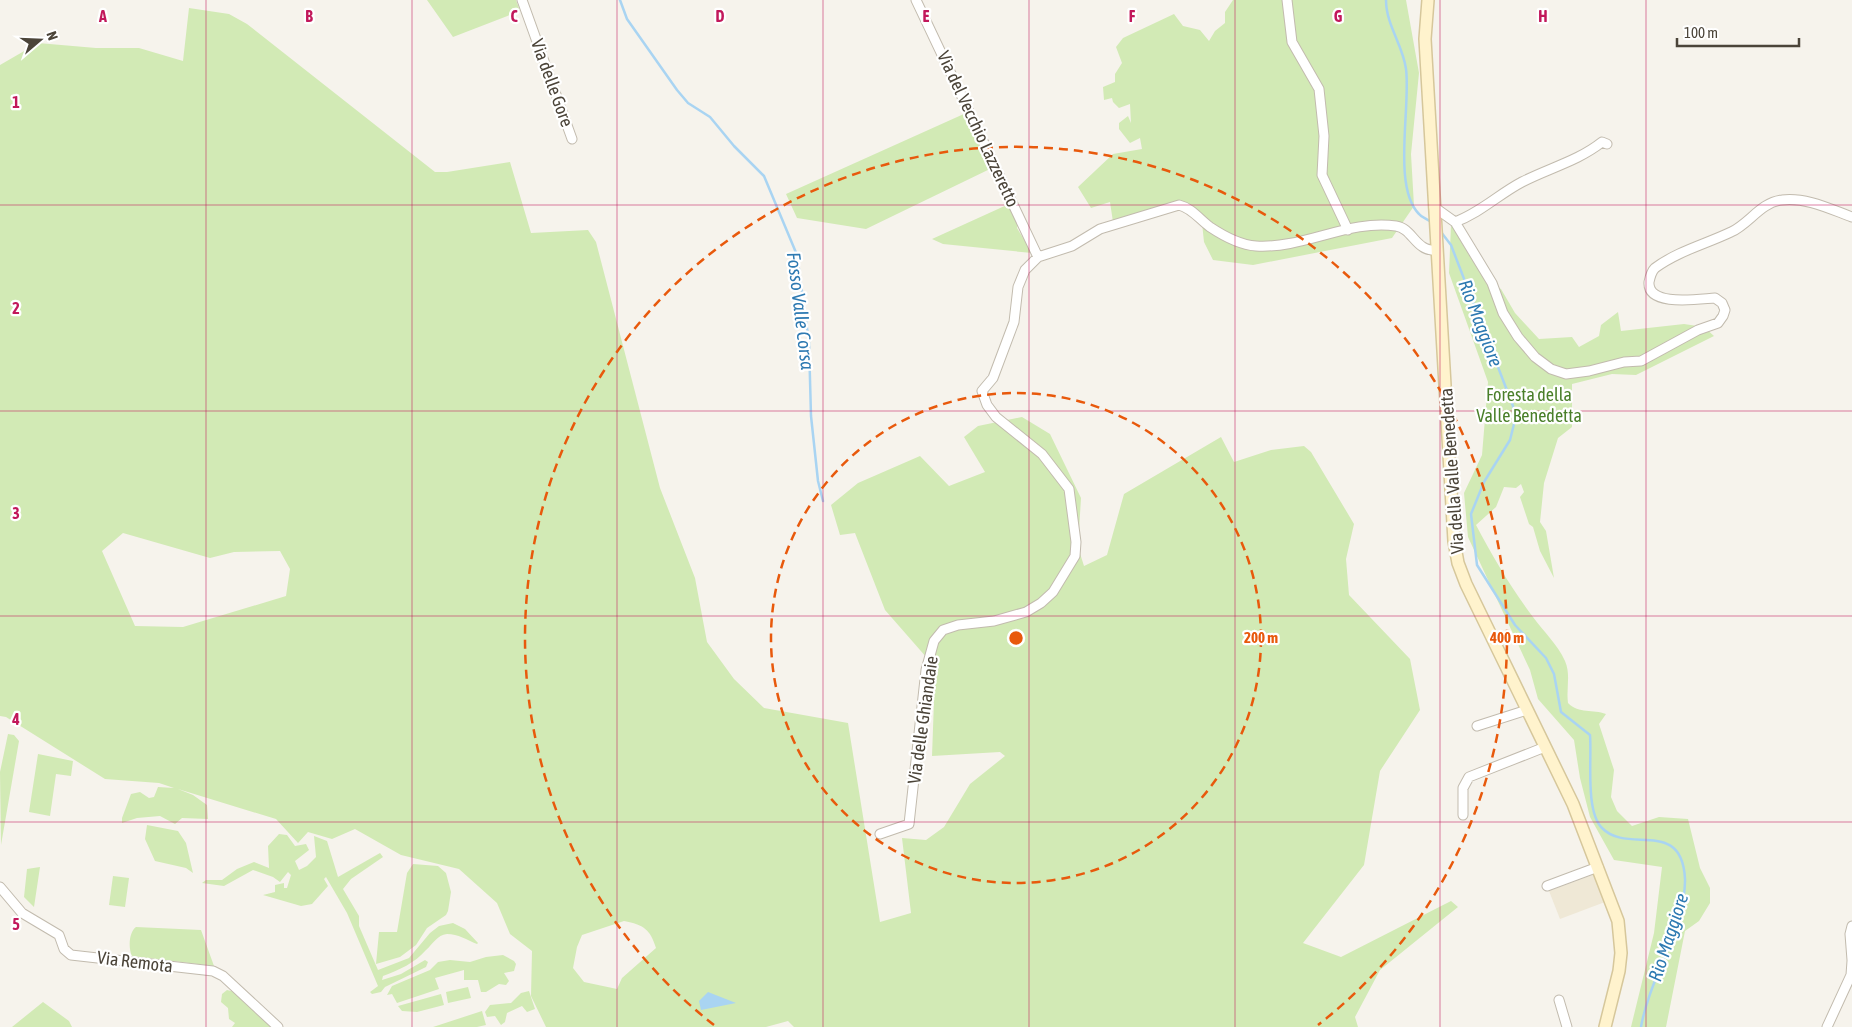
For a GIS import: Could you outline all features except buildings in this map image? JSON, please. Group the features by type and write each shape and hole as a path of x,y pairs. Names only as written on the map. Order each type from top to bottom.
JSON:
{"main road":[{"name":"Via della Valle Benedetta","path":"1428,0 1425,39 1454,541 1458,563 1466,584 1573,804 1609,895 1620,933 1619,971 1606,1027"}],"street":[{"name":"Via delle Gore","path":"522,0 572,139"},
{"name":"Via del Vecchio Lazzeretto","path":"916,0 1038,257"},
{"path":"1287,0 1292,42 1319,89 1324,136 1322,175 1348,230"},
{"path":"1455,222 1494,202 1520,183 1576,159 1602,142 1607,144"},
{"path":"1435,211 1455,222 1492,283 1503,313 1518,336 1543,363 1551,369 1566,374 1589,371 1624,362 1642,361 1698,330 1718,323 1724,316 1725,310 1722,303 1715,298 1661,298 1652,294 1649,287 1650,277 1654,269 1666,262 1700,244 1733,232 1771,203 1780,200 1800,199 1852,217"},
{"path":"1038,257 1072,246 1100,229 1179,206 1186,207 1210,227 1231,238 1255,246 1297,243 1366,226 1398,226 1406,230 1420,246 1437,251"},
{"name":"Via delle Ghiandaie","path":"880,834 909,824 926,670 934,641 943,630 958,625 994,621 1026,612 1041,603 1053,592 1075,556 1076,542 1069,488 1042,454 996,417 987,405 982,391 993,378 1014,322 1018,287 1025,270 1038,257"},
{"path":"1478,726 1527,710"},
{"path":"1463,815 1464,788 1469,778 1545,747"},
{"path":"1547,886 1598,867"},
{"name":"Via Remota","path":"0,887 22,913 59,936 64,949 71,955 213,971 223,976 278,1027"},
{"path":"1827,1027 1851,975 1850,934 1852,926"},
{"path":"1559,1000 1567,1027"}],"shaded area":[{"path":"1595,874 1605,902 1560,919 1549,891"}],"green space":[{"path":"427,0 516,0 520,11 453,37"},
{"path":"1233,0 1406,0 1419,73 1411,154 1414,206 1392,238 1253,265 1213,260 1204,242 1202,223 1194,207 1178,204 1113,222 1110,202 1091,208 1078,187 1113,154 1142,149 1140,138 1130,143 1119,129 1119,123 1128,116 1131,123 1130,104 1119,108 1112,98 1104,100 1103,87 1115,82 1115,74 1122,63 1116,47 1123,38 1174,14 1183,26 1200,30 1209,41 1215,31 1225,23 1225,12"},
{"path":"189,8 229,14 247,24 435,172 447,172 510,162 531,233 588,230 596,242 660,488 695,578 707,642 734,679 764,708 848,723 880,922 911,913 902,838 926,840 944,827 970,784 1005,756 1000,752 932,756 934,701 927,658 885,610 855,533 840,535 831,505 858,483 920,456 949,486 985,472 964,437 978,426 1022,417 1050,434 1081,498 1078,547 1084,566 1107,555 1124,494 1221,437 1234,462 1271,450 1304,446 1311,452 1354,524 1346,559 1349,595 1410,659 1420,710 1380,771 1364,865 1303,943 1341,957 1451,901 1458,907 1380,970 1355,1017 1358,1027 794,1027 788,1021 766,1027 546,1027 531,996 532,951 510,934 497,903 459,869 401,855 355,829 332,839 308,832 298,843 276,819 178,789 193,795 207,805 208,819 182,818 175,824 160,816 137,818 122,823 131,794 140,792 149,798 154,797 158,787 174,788 159,783 105,779 6,717 0,716 0,65 38,43 96,48 139,48 183,61","holes":["123,533 210,558 234,552 280,551 290,569 286,596 183,627 135,626 102,551","624,921 637,924 649,932 656,948 622,978 617,989 584,982 573,968 577,947 582,935"]},
{"path":"966,113 992,168 866,229 797,218 786,194"},
{"path":"1009,204 1019,222 1017,228 1032,253 943,244 932,239"},
{"name":"Foresta della Valle Benedetta","path":"1451,225 1482,276 1501,289 1515,313 1539,339 1572,337 1579,347 1599,336 1601,325 1618,312 1621,331 1684,324 1704,327 1714,336 1636,375 1612,374 1572,384 1572,427 1558,438 1544,483 1540,522 1546,531 1554,578 1540,551 1533,527 1529,524 1520,497 1524,492 1521,484 1516,488 1504,487 1496,507 1476,525 1517,595 1562,655 1568,671 1568,703 1577,709 1606,714 1599,724 1614,770 1611,797 1617,811 1632,826 1659,817 1688,819 1700,868 1710,888 1710,903 1699,921 1685,931 1666,1027 1631,1027 1654,933 1662,867 1614,860 1590,817 1580,778 1574,740 1538,699 1530,670 1468,537 1464,493 1482,455 1488,382 1449,273"},
{"path":"8,734 14,735 19,741 1,845 0,772"},
{"path":"38,754 73,761 71,776 56,774 50,816 29,812"},
{"path":"147,825 178,831 186,843 193,873 186,868 155,861 145,839"},
{"path":"279,834 287,835 295,846 306,844 309,850 295,861 299,870 307,866 316,857 314,836 327,841 338,877 380,853 383,857 351,879 343,889 359,916 359,926 378,970 409,958 430,933 439,926 453,923 465,929 478,943 451,934 440,936 417,959 401,969 383,976 382,980 401,974 425,960 428,962 426,967 385,987 381,992 372,994 370,992 378,986 347,913 326,877 324,879 328,886 312,904 301,906 263,895 275,892 275,885 284,883 284,888 287,888 291,875 288,872 280,882 273,877 253,870 224,886 202,883 206,880 222,880 237,869 254,862 269,868 268,846"},
{"path":"413,864 438,866 446,873 451,892 448,911 446,915 427,928 416,945 400,957 376,964 379,932 397,932 407,873"},
{"path":"40,867 34,907 24,897 27,869"},
{"path":"113,876 129,878 125,907 109,905"},
{"path":"136,927 201,930 214,966 132,956 130,940"},
{"path":"503,955 514,961 516,964 514,971 504,973 509,981 506,985 499,984 486,992 481,992 478,980 464,980 464,970 435,978 439,989 397,1003 392,994 387,995 392,986 430,970 438,962 450,960 470,962 486,957"},
{"path":"468,987 471,998 448,1003 446,992"},
{"path":"227,990 235,992 274,1027 232,1027 235,1023 229,1019 228,1008 221,1002 222,994"},
{"path":"529,991 535,1009 527,1012 522,1006 507,1013 505,1022 501,1025 495,1016 487,1017 485,1012 490,1005 511,1003 521,993"},
{"path":"441,994 444,1005 417,1012 402,1011 398,1006"},
{"path":"43,1002 69,1021 72,1027 12,1027"},
{"path":"482,1011 486,1025 477,1027 433,1027"}],"water":[{"path":"708,992 736,1003 701,1010 699,1001"}],"waterway":[{"name":"Fosso Valle Corsa","path":"620,0 627,19 677,90 688,103 710,117 734,146 764,176 797,255 809,343 811,416 818,481 823,501"},
{"name":"Rio Maggiore","path":"1386,0 1389,18 1402,52 1406,69 1404,145 1406,185 1411,202 1419,214 1432,223"},
{"name":"Rio Maggiore","path":"1441,232 1451,245 1513,406 1514,424 1510,440 1484,482 1471,514 1477,565 1515,625 1546,658 1554,674 1561,712 1590,735 1591,797 1593,810 1602,828 1613,835 1626,839 1652,840 1664,843 1674,849 1682,860 1685,879 1680,914 1651,990 1641,1027"}]}
